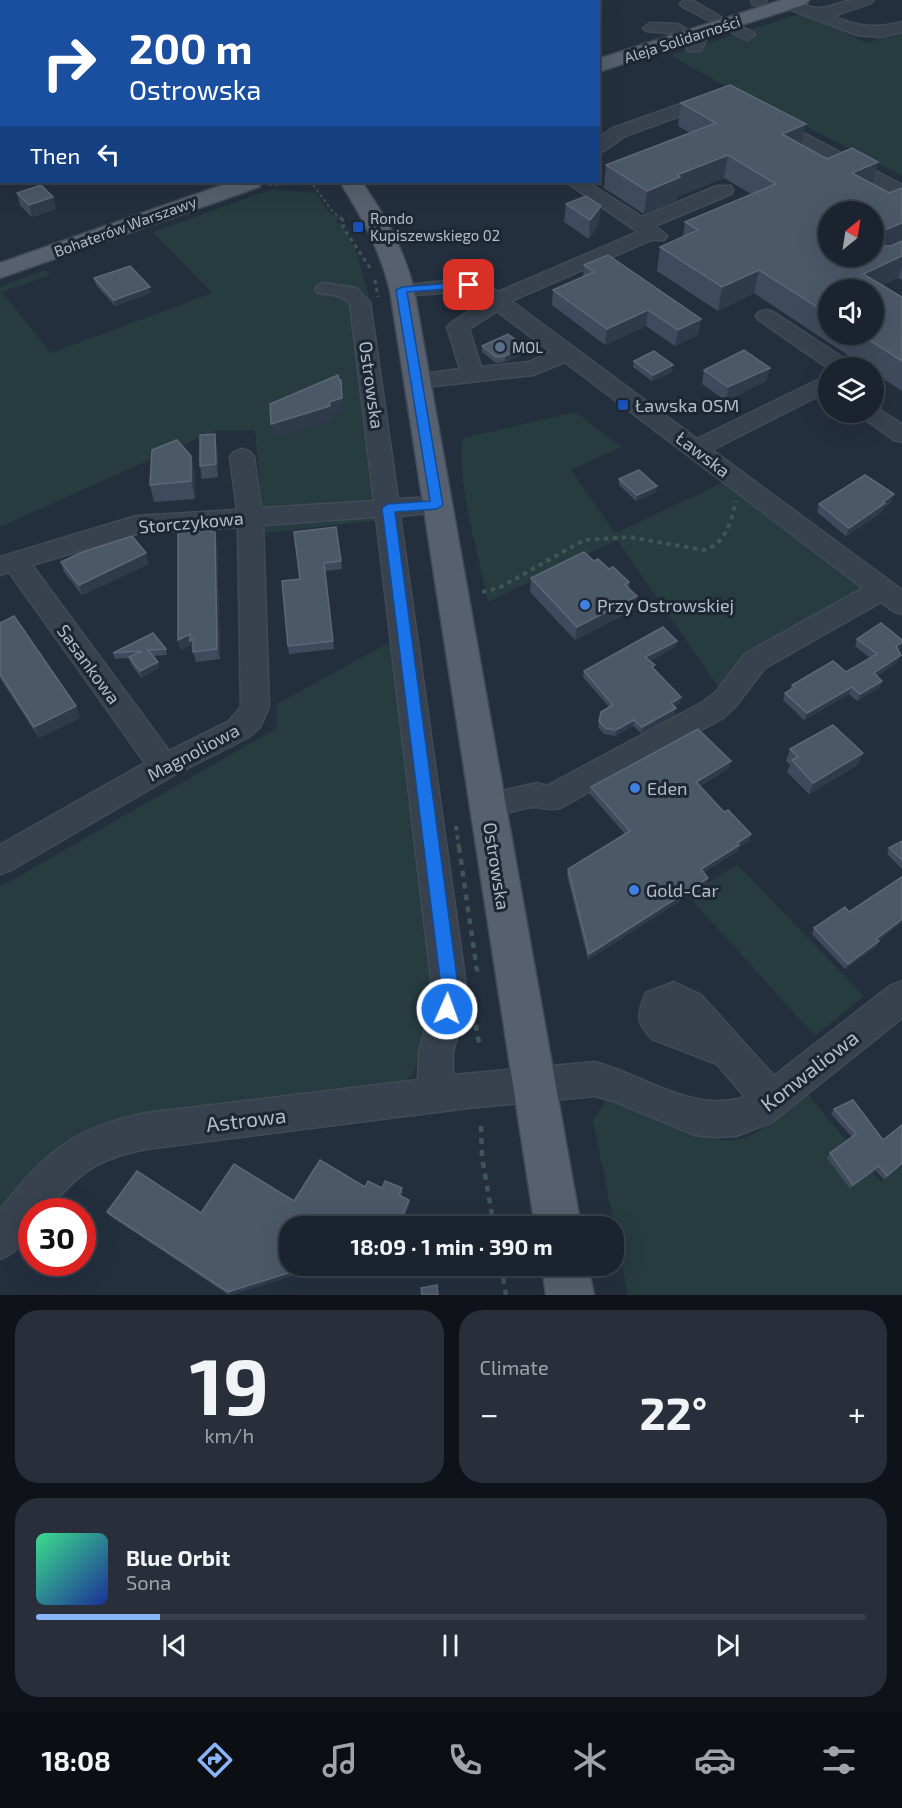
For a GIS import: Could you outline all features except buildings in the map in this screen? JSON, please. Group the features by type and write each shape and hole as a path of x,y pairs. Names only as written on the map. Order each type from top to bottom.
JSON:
{"main road":[{"name":"Aleja Solidarności","path":"600,54 678,29 720,21 783,4"},
{"name":"Aleja Solidarności","path":"600,65 698,40 720,21"},
{"name":"Bohaterów Warszawy","path":"0,256 214,183"},
{"name":"Bohaterów Warszawy","path":"0,271 248,183"},
{"name":"Ostrowska","path":"332,183 366,206"},
{"name":"Ostrowska","path":"352,183 383,230 402,290 556,1216"},
{"path":"567,1276 570,1295"}],"street":[{"path":"783,4 828,14 866,0"},
{"path":"688,4 747,35"},
{"path":"783,4 862,33 886,33 902,27"},
{"path":"651,28 678,29"},
{"path":"600,146 619,132 699,101 716,96 729,98"},
{"path":"757,113 902,192"},
{"path":"576,183 650,232"},
{"path":"472,374 458,327 496,300 650,232 724,190"},
{"name":"Ławska","path":"402,290 469,285 480,288 892,596"},
{"name":"Ostrowska","path":"325,289 348,291 360,302 448,978 447,1009 436,1052 436,1095"},
{"path":"766,316 827,357"},
{"path":"417,381 532,368 567,353"},
{"path":"696,449 818,388"},
{"path":"884,422 902,435"},
{"name":"Magnoliowa","path":"0,861 164,767 239,729 250,719 255,707 250,517 242,456"},
{"path":"388,508 437,505"},
{"name":"Storczykowa","path":"7,563 136,525 388,508"},
{"name":"Sasankowa","path":"7,563 164,767"},
{"path":"487,806 537,795 549,799 724,704 747,667 755,661 892,596"},
{"name":"Konwaliowa","path":"534,1085 596,1079 613,1082 691,1116 714,1121 741,1118 759,1110 902,997"},
{"path":"729,1052 771,1100"},
{"name":"Astrowa","path":"0,1240 46,1183 68,1161 103,1142 157,1130 534,1085"}],"path":[{"path":"482,592 498,588 584,540 598,536 619,535 710,550 716,546 730,524 738,497 748,488"},
{"path":"481,1126 482,1157 492,1216"},
{"path":"503,1276 506,1295"}],"green space":[{"path":"802,13 867,43 902,30 902,176 744,94 740,95 671,55"},
{"path":"273,189 315,193 330,213 339,219 335,220 336,224 341,223 356,251 369,296 348,285 324,285 351,300 382,520 264,533 255,430 214,431 0,527 0,287 45,270 50,275 2,292 51,353 212,293 153,232"},
{"path":"576,412 621,447 571,470 615,533 724,482 868,591 723,694 617,540 488,602 465,497 463,438"},
{"path":"392,641 430,974 430,999 423,1023 419,1056 413,1074 398,1087 100,1132 27,1198 18,1198 18,1206 0,1222 0,887 277,728 277,704"},
{"path":"737,864 864,996 815,1036 688,896"},
{"path":"604,1092 705,1136 721,1140 735,1140 760,1130 806,1092 881,1182 902,1165 902,1295 628,1295 624,1275 624,1216 612,1216 593,1120 605,1103"}],"place":[{"name":"Rondo Kupiszewskiego 02","path":"358,227"},
{"name":"MOL","path":"500,347"},
{"name":"Ławska OSM","path":"623,405"},
{"name":"Przy Ostrowskiej","path":"585,605"},
{"name":"Eden","path":"635,788"},
{"name":"Gold-Car","path":"634,890"}],"route":[{"path":"447,1009 448,978 388,508 437,505 402,290 469,285"}]}
